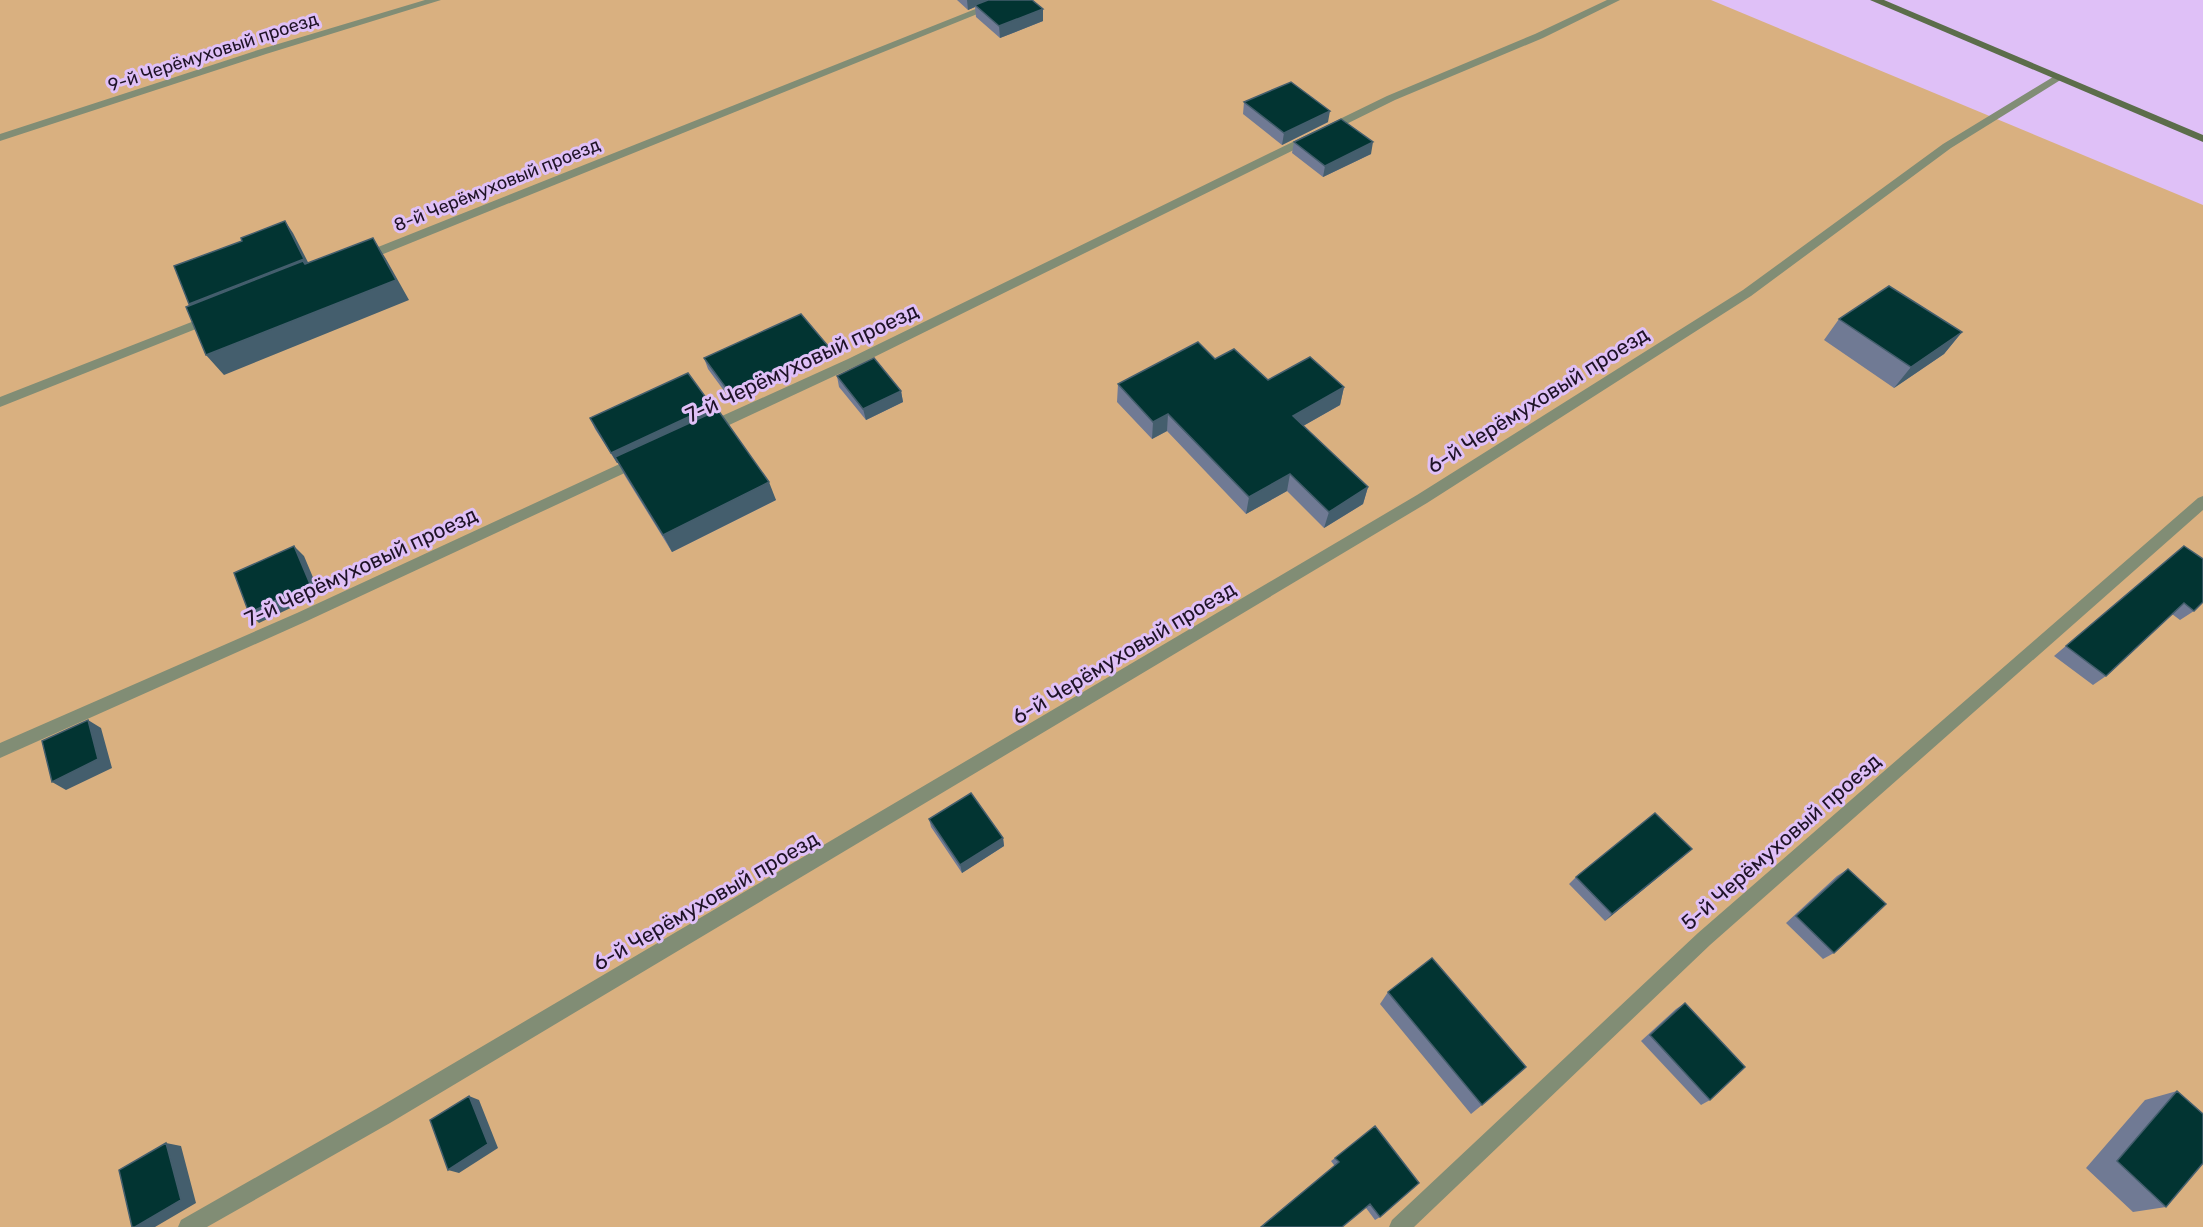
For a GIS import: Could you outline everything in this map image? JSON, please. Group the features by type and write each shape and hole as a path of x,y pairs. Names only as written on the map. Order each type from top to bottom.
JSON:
{"main road":[{"path":"1875,0 2203,139"}],"lane":[{"name":"9-й Черёмуховый проезд","path":"0,138 262,52 436,0"},
{"name":"8-й Черёмуховый проезд","path":"354,261 1006,0"},
{"name":"7-й Черёмуховый проезд","path":"694,435 853,362 1391,98 1539,36 1615,0"},
{"name":"6-й Черёмуховый проезд","path":"188,1227 383,1116 1422,499 1748,293 1947,146 2058,77"},
{"path":"0,402 221,314"},
{"name":"7-й Черёмуховый проезд","path":"0,751 312,612 651,455"},
{"name":"5-й Черёмуховый проезд","path":"1399,1227 1704,939 2203,502"}],"shaded area":[{"path":"0,0 1711,0 2203,205 2203,1227 0,1227"}],"building":[{"path":"988,0 1032,0 1043,9 999,26 975,5"},
{"path":"1291,82 1330,111 1284,133 1244,102"},
{"path":"1341,119 1373,142 1325,166 1294,142"},
{"path":"285,221 304,259 189,304 174,266 242,241 241,238"},
{"path":"373,238 396,280 206,355 186,307 303,261 305,264"},
{"path":"1889,286 1962,332 1911,367 1839,319"},
{"path":"801,314 828,346 729,392 704,358"},
{"path":"1198,342 1215,359 1234,349 1268,380 1310,357 1344,387 1293,416 1368,487 1329,512 1290,474 1249,497 1168,414 1153,422 1118,384"},
{"path":"874,358 901,391 863,409 837,376"},
{"path":"688,373 712,406 611,453 590,418"},
{"path":"718,410 769,482 663,535 615,457"},
{"path":"294,546 310,584 249,613 234,573"},
{"path":"2184,546 2203,559 2203,602 2194,611 2184,603 2106,676 2066,646"},
{"path":"88,720 98,759 52,782 42,741"},
{"path":"971,793 1003,838 960,865 929,819"},
{"path":"1655,813 1692,849 1612,914 1576,877"},
{"path":"1848,869 1886,904 1834,953 1796,916"},
{"path":"1432,958 1526,1067 1482,1105 1388,992"},
{"path":"1685,1003 1745,1067 1710,1100 1650,1035"},
{"path":"2177,1091 2203,1114 2203,1163 2166,1207 2117,1161"},
{"path":"469,1096 488,1144 448,1170 430,1120"},
{"path":"1375,1126 1419,1183 1380,1217 1370,1204 1342,1227 1261,1227 1339,1162 1335,1158"},
{"path":"166,1143 181,1200 132,1227 119,1170"}]}
